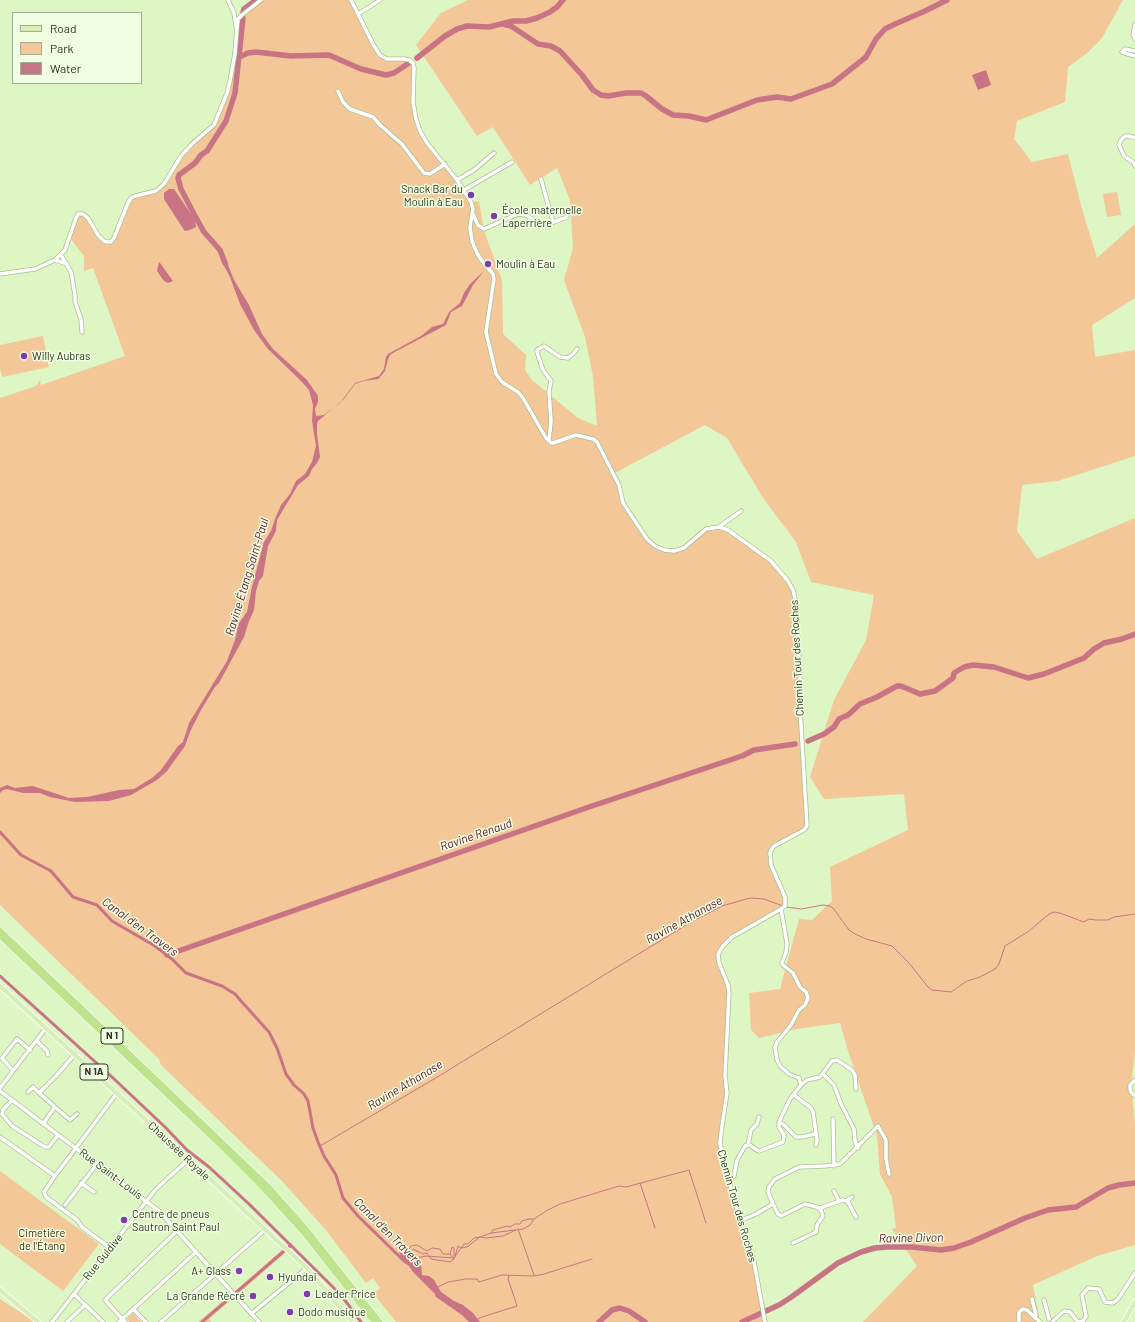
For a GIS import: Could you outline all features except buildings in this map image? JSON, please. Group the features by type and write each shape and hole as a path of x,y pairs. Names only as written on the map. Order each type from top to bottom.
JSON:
{"highway":[{"name":"N 1","path":"0,930 267,1185 307,1230 380,1322"},
{"name":"N 1","path":"0,937 222,1146 262,1187 303,1232 374,1322"}],"main road":[{"name":"Chaussée Royale","path":"0,986 307,1268 352,1322"},
{"path":"0,1290 38,1322"},
{"path":"1124,1322 1135,1302"}],"street":[{"path":"228,0 234,13 237,27"},
{"path":"0,274 35,268 56,260 68,245 78,214 83,214 88,218 101,238 111,242 131,198 156,191 164,184 181,156 193,143 214,125 227,93 234,65 237,27 240,17 261,0"},
{"path":"351,0 380,55 387,59 405,59 410,60 413,63 413,102 420,131 427,143 464,190 471,202 473,214 478,225 484,229 518,214 526,215 541,223 552,222 567,217"},
{"path":"358,14 380,0"},
{"path":"1135,25 1133,35 1135,39"},
{"path":"1135,51 1125,49 1122,52 1124,54 1135,56"},
{"path":"338,91 343,102 350,109 373,117 402,144 424,173 430,174 445,164"},
{"path":"1135,138 1125,136 1119,145 1124,156 1134,163 1135,166"},
{"path":"457,180 474,170 494,154"},
{"path":"464,190 512,162"},
{"path":"542,179 552,222"},
{"path":"473,214 470,232 474,247 482,261 494,274 486,332 496,374 502,382 518,392 523,398 549,441 553,443 576,435 593,439 597,442 619,485 624,503 647,539 655,546 664,550 674,551 684,548 706,530 725,524 741,511"},
{"path":"61,255 70,272 76,295 75,302 81,319 82,332"},
{"path":"56,260 67,264"},
{"path":"549,441 551,421 549,392 551,381 543,370 537,350 544,346 560,357 568,358 577,349"},
{"name":"Chemin Tour des Roches","path":"719,527 728,530 770,561 788,581 793,590 796,603 807,826 804,830 774,846 770,852 771,865 786,897 785,906 781,910 732,937 723,946 718,954 719,963 728,985 729,993 725,1076 727,1093 720,1139 721,1150 732,1192 754,1262 765,1322"},
{"path":"781,910 786,944 786,952 782,963 793,974 800,987 806,992 808,1002 799,1010 791,1025 776,1044 777,1060 780,1066 789,1074 799,1078 801,1085"},
{"path":"0,1088 46,1028"},
{"path":"13,1071 2,1058 18,1039 30,1050"},
{"path":"37,1041 47,1051 48,1055"},
{"path":"39,1093 75,1054"},
{"path":"748,1145 759,1151 783,1142 784,1135 779,1127 779,1122 790,1098 807,1080 823,1074 832,1061 839,1060 852,1070 855,1075 856,1089"},
{"path":"823,1074 834,1085 841,1104 854,1129 855,1140 858,1148"},
{"path":"1135,1080 1130,1085 1131,1092 1135,1096"},
{"path":"28,1092 33,1087 70,1120 77,1114"},
{"name":"Rue Saint-Louis","path":"0,1091 161,1212 259,1322"},
{"path":"110,1248 82,1228 77,1220 46,1197 44,1192 117,1094"},
{"path":"794,1095 811,1108 813,1112 816,1145"},
{"path":"12,1100 3,1110 2,1114 12,1126 45,1147 49,1147 58,1135"},
{"path":"43,1124 55,1107"},
{"path":"729,1179 734,1176 737,1160 745,1146 748,1145 751,1130 758,1122 759,1117"},
{"path":"833,1120 834,1166"},
{"path":"779,1122 783,1124 794,1136 798,1137 816,1134"},
{"path":"852,1197 846,1201 839,1201 822,1208 805,1204 781,1216 778,1214 768,1192 769,1187 775,1179 799,1167 834,1166 840,1164 858,1148 878,1126 886,1140 886,1159 889,1174"},
{"path":"0,1137 55,1176"},
{"name":"Rue Guldive","path":"52,1322 159,1186 188,1159"},
{"path":"65,1205 97,1164"},
{"path":"82,1183 94,1192"},
{"path":"834,1191 839,1201"},
{"path":"846,1201 850,1205 856,1217"},
{"path":"742,1220 773,1204"},
{"path":"793,1243 816,1232 817,1225 822,1216 821,1210 818,1208"},
{"path":"161,1322 265,1230"},
{"path":"177,1231 105,1300 122,1321 196,1252"},
{"path":"251,1314 307,1268"},
{"path":"1044,1300 1050,1321 1064,1311 1070,1312 1078,1322 1083,1321 1086,1316 1082,1295 1088,1288 1099,1289 1106,1302 1113,1303 1118,1299 1135,1273"},
{"path":"74,1294 103,1322"},
{"path":"1032,1299 1036,1315 1035,1318"},
{"path":"67,1322 85,1305"},
{"path":"134,1309 146,1322"},
{"path":"1018,1322 1019,1314 1023,1309 1027,1310 1040,1322"}],"green space":[{"path":"261,0 351,0 374,46 383,57 405,59 413,63 413,102 420,131 457,180 471,203 479,201 484,231 502,280 503,334 526,355 525,370 532,380 578,418 597,426 593,376 585,337 564,280 573,248 570,200 557,168 530,185 493,127 477,136 416,45 441,13 468,0 1123,0 1102,38 1087,53 1068,67 1065,102 1017,121 1014,139 1032,162 1068,154 1082,209 1097,258 1135,224 1135,298 1092,325 1095,357 1135,350 1135,456 1058,481 1022,485 1017,531 1037,559 1135,518 1135,1053 1131,1083 1135,1123 1135,1245 1097,1256 1033,1285 1040,1322 863,1322 917,1266 892,1229 896,1228 892,1197 880,1174 877,1136 840,1023 796,1029 759,1038 751,1030 749,993 780,989 799,919 812,920 832,901 830,867 908,830 904,794 824,799 810,777 834,700 866,640 874,595 811,582 796,542 763,498 727,438 705,425 613,474 619,485 623,503 647,539 664,550 684,548 710,528 728,530 763,555 788,581 796,603 806,828 771,850 770,860 784,891 785,906 732,937 723,946 718,958 728,985 726,1049 727,1093 721,1133 721,1150 754,1262 764,1322 396,1322 374,1294 380,1288 373,1278 366,1283 325,1229 282,1181 161,1065 159,1059 0,905 0,398 36,386 40,380 41,385 125,356 93,268 84,271 84,256 70,238 78,214 83,214 101,238 111,242 131,198 156,191 164,184 181,156 214,125 227,93 238,19"},
{"path":"1117,192 1121,215 1107,217 1103,194"},
{"name":"Willy Aubras","path":"43,336 49,367 2,377 0,368 0,345"},
{"name":"Cimetière de l'Étang","path":"0,1171 99,1244 63,1291 0,1244"},
{"path":"283,1249 286,1252 236,1296 236,1293 234,1292"},
{"path":"230,1295 233,1298 209,1319 211,1322 198,1322"},
{"path":"0,1299 35,1322 0,1322"},
{"path":"133,1313 141,1322 129,1322 127,1319"}],"water":[{"path":"986,70 991,85 978,90 972,75"},
{"path":"169,189 174,189 195,220 196,227 190,230 184,230 164,199 164,193"},
{"path":"223,256 225,257 234,280 249,305 262,334 273,349 307,380 318,396 318,402 315,409 316,416 324,415 334,408 318,421 317,424 320,457 309,476 298,485 277,520 276,531 268,546 263,576 259,581 256,591 254,610 244,637 219,683 201,710 185,746 167,771 157,780 131,795 109,801 75,802 50,797 40,793 23,793 7,789 0,793 0,788 7,785 15,788 33,786 69,798 87,797 119,790 134,789 152,778 161,770 178,746 183,742 189,723 227,661 235,640 239,623 247,612 264,542 271,531 281,505 290,494 296,481 305,474 312,462 316,446 312,421 313,405 309,390 268,349 254,330 240,304 230,277 223,264"},
{"path":"159,262 173,281 168,283 164,281 157,271"},
{"path":"484,271 473,285 462,306 451,312 446,325 391,354 385,371 378,379 355,384 341,401 355,383 379,376 384,369 388,354 421,336 432,327 443,324 449,312 460,303 470,284"},
{"path":"399,1252 406,1254 411,1259 413,1257 416,1258 414,1260 421,1265 422,1275 429,1276 434,1280 441,1292 463,1305 473,1313 480,1322 469,1322 462,1315 436,1297 435,1294 409,1266 403,1262"}],"waterway":[{"path":"243,12 244,9 256,0"},
{"path":"417,58 445,36 457,29 467,26 489,27 513,21 526,21 537,18 550,12 563,0"},
{"path":"503,24 511,26 538,44 551,46 560,51 582,75 593,90 601,95 608,96 626,93 641,93 662,109 673,115 689,116 706,120 757,100 777,97 791,99 832,84 866,57 876,39 885,29 947,0"},
{"path":"225,263 220,250 204,232 194,214 181,189 178,178 179,175 195,163 201,155 207,151 226,121 235,93 243,18"},
{"path":"239,57 248,53 256,52 291,56 329,55 361,69 386,75 394,73 409,63"},
{"name":"Ravine Renaud","path":"808,741 824,734 834,727 839,719 848,715 860,704 897,686 901,686 920,694 935,691 953,678 954,673 964,667 973,665 994,667 1028,678 1044,674 1084,658 1104,643 1135,634"},
{"name":"Ravine Renaud","path":"167,955 589,807 742,756 754,750 795,744"},
{"name":"Canal d'en Travers","path":"0,832 21,855 51,871 73,897 97,905 112,921 155,946 172,959 186,973 222,986 235,994 269,1032 277,1048 286,1074 294,1085 304,1094 308,1101 313,1128 318,1142 324,1156 336,1175 343,1198 358,1216 403,1260"},
{"name":"Ravine Athanase","path":"320,1146 434,1079 691,922 722,906 750,898 764,899 783,906"},
{"name":"Ravine Athanase","path":"786,907 801,909 823,905 830,906 849,930 855,934 866,939 892,946 932,990 951,992 967,981 980,977 995,969 999,964 1005,946 1029,931 1049,914 1054,912 1060,913 1084,922 1089,919 1108,920 1114,917 1135,914"},
{"path":"0,976 112,1077 187,1150 209,1167 249,1204 341,1295 361,1322"},
{"path":"416,1258 426,1256 454,1258 461,1248 467,1247 480,1237 491,1233 523,1229 530,1225 534,1219 560,1204 619,1186 626,1187 689,1170 706,1223"},
{"path":"640,1183 655,1228"},
{"name":"Ravine Divon","path":"742,1322 779,1305 838,1263 861,1252 875,1248 887,1247 912,1247 941,1250 954,1248 1025,1218 1048,1210 1076,1207 1108,1188 1135,1183"},
{"path":"491,1233 493,1230 507,1226 510,1227 515,1224 520,1224 522,1221 533,1219"},
{"path":"518,1229 534,1275"},
{"path":"455,1256 458,1246 461,1248 464,1244 468,1244 474,1238 503,1236 516,1230"},
{"path":"202,1322 291,1245"},
{"path":"406,1254 411,1246 417,1245 427,1251 432,1248 440,1249 443,1254 450,1254 453,1258"},
{"path":"408,1257 413,1249 423,1254 427,1253 431,1259 450,1262 454,1259 454,1248 452,1247 450,1254"},
{"path":"438,1287 448,1282 466,1279 477,1279 479,1282 502,1275 534,1276 592,1259"},
{"path":"478,1319 517,1306 508,1279 509,1276"},
{"name":"Ravine Divon","path":"599,1322 612,1310 620,1308 629,1311 645,1322"}],"place":[{"name":"Snack Bar du Moulin à Eau","path":"471,195"},
{"name":"École maternelle Laperrière","path":"494,216"},
{"name":"Moulin à Eau","path":"488,264"},
{"name":"Willy Aubras","path":"24,356"},
{"name":"Centre de pneus Sautron Saint Paul","path":"124,1220"},
{"name":"A+ Glass","path":"239,1271"},
{"name":"Hyundai","path":"270,1277"},
{"name":"Leader Price","path":"307,1294"},
{"name":"La Grande Récré","path":"253,1296"},
{"name":"Dodo musique","path":"290,1312"}],"water label":[{"name":"Ravine Étang Saint-Paul","path":"247,577"}]}
